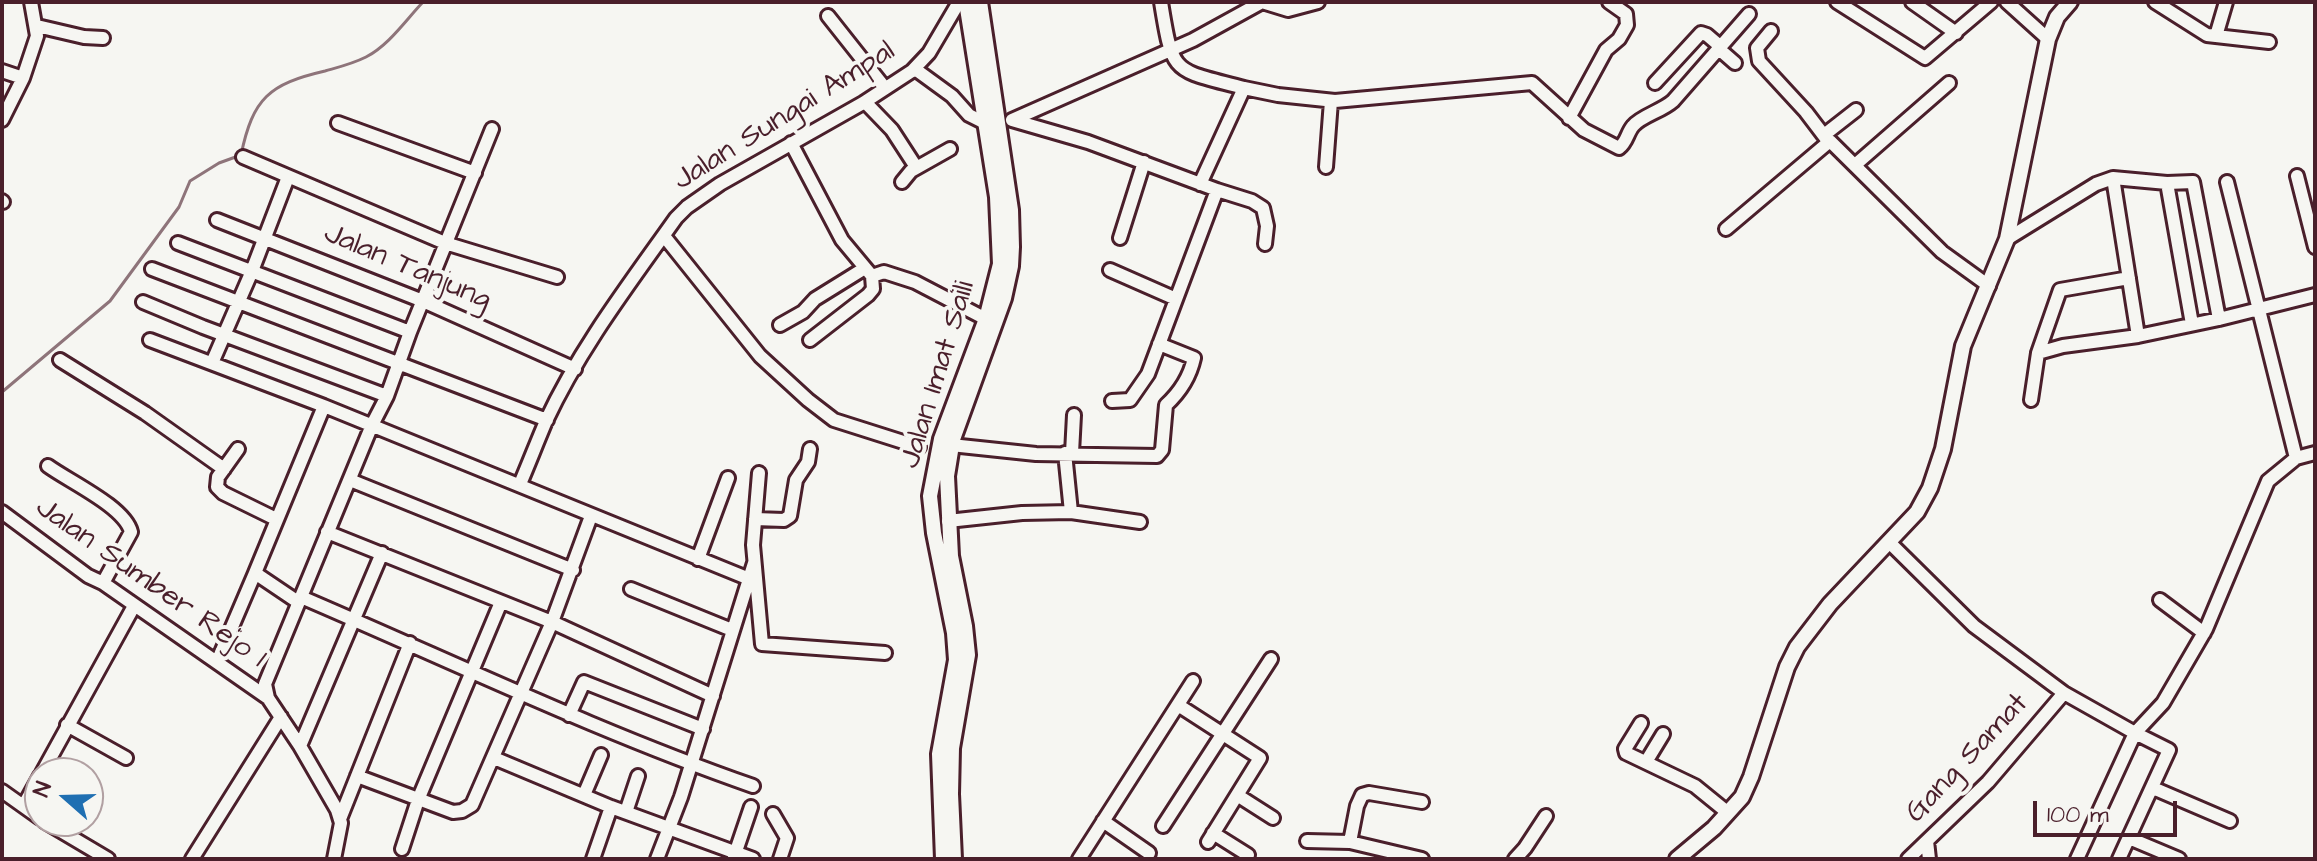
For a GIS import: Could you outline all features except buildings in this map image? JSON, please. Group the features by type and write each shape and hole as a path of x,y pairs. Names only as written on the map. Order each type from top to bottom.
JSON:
{"main road":[{"name":"Jalan Imat Saili","path":"943,859 939,754 966,670 967,641 951,556 947,476 951,445 997,321 1011,266 1011,210 995,124 966,2"},
{"name":"Jalan Imat Saili","path":"954,859 951,771 956,660 930,496 941,439 986,319 1000,264 995,124 980,2"},
{"path":"1677,859 1714,828 1742,797 1797,647 1830,604 1917,512 1935,475 1963,346 2007,239 2048,39 2057,17 2070,2"}],"street":[{"path":"2,120 23,78 37,36 31,2"},
{"name":"Jalan Sungai Ampal","path":"520,484 547,420 575,369 607,317 687,207 915,69 929,53 959,2"},
{"path":"1161,2 1169,49 1176,63 1187,72 1278,95 1331,101 1498,88 1528,82 1536,85 1584,130 1612,146 1621,147 1636,123 1673,101 1749,14"},
{"path":"995,124 1113,77 1218,28 1262,2 1288,10 1318,2"},
{"path":"1569,118 1606,50 1619,39 1627,25 1626,14 1609,2"},
{"path":"1837,2 1925,58 1991,2"},
{"path":"1912,2 1956,33"},
{"path":"2007,2 2048,39"},
{"path":"2155,2 2196,30 2216,36 2269,42"},
{"path":"2216,36 2226,2"},
{"path":"828,16 885,88"},
{"path":"37,26 84,37 103,38"},
{"path":"1771,31 1757,48 1757,56 1826,138 1942,252 1989,286"},
{"path":"1655,83 1701,33 1707,35 1735,63"},
{"path":"915,69 952,96 969,115 995,124 1088,142 1252,201 1263,208 1267,226 1265,244"},
{"path":"2,71 23,78"},
{"path":"1855,165 1949,83"},
{"path":"1200,184 1244,88"},
{"path":"1326,167 1331,101"},
{"path":"865,102 892,130 916,167"},
{"path":"1726,229 1856,110"},
{"path":"338,123 475,173"},
{"name":"Jalan Sumber Rejo 1","path":"268,698 265,684 372,425 387,396 492,129"},
{"path":"791,143 869,272 873,289 810,340"},
{"path":"902,182 916,167 950,149"},
{"path":"243,157 445,243 557,277"},
{"path":"1120,238 1144,162"},
{"path":"2297,176 2315,247"},
{"path":"212,363 288,177"},
{"path":"2113,178 2138,336"},
{"path":"2007,239 2096,184 2113,178 2193,182 2219,319"},
{"path":"2227,182 2296,458"},
{"path":"2167,183 2192,324"},
{"path":"1112,401 1127,401 1135,396 1148,374 1217,190"},
{"name":"Jalan Tanjung","path":"217,220 423,301 575,369"},
{"path":"664,236 760,356 808,400 834,420 919,447"},
{"path":"178,243 410,332"},
{"path":"152,269 547,420"},
{"path":"1110,270 1176,299"},
{"path":"780,325 803,312 815,299 869,272 884,272 915,282 986,319"},
{"path":"2031,400 2038,353 2060,290 2129,278"},
{"path":"2038,353 2063,346 2138,336 2315,295"},
{"path":"143,302 387,396"},
{"path":"150,340 520,484 591,516 648,536 747,578"},
{"path":"951,445 998,452 1157,456 1161,454 1164,408 1178,393 1194,358 1158,346"},
{"path":"60,360 145,413 224,469"},
{"path":"217,662 324,406"},
{"path":"1071,512 1068,453 1074,415"},
{"path":"238,449 217,482 219,490 276,519"},
{"path":"755,519 784,520 790,516 796,480 808,462 810,449"},
{"path":"2077,859 2135,733 2163,703 2204,633 2264,489 2274,474 2296,458 2315,453"},
{"path":"48,466 111,507 131,529 103,583"},
{"path":"759,473 754,563 761,642 764,646 885,653"},
{"path":"698,559 728,478"},
{"path":"350,480 573,570"},
{"name":"Jalan Sumber Rejo 1","path":"2,512 88,576 103,583 268,698 300,746 340,819"},
{"path":"948,521 1022,513 1071,512 1140,522"},
{"path":"357,776 453,812 465,810 474,801 552,622 591,516"},
{"path":"327,532 552,622 713,696"},
{"path":"1890,543 1974,626 2064,693 2169,749 2119,859"},
{"path":"300,746 382,553"},
{"path":"657,859 703,729 754,563"},
{"path":"255,573 300,599 410,643 569,715 753,786"},
{"path":"631,589 732,630"},
{"path":"2160,600 2204,633"},
{"path":"402,849 418,800 501,602"},
{"path":"50,757 134,606"},
{"path":"334,859 340,819 410,643"},
{"path":"1163,826 1271,659"},
{"path":"1079,859 1193,681"},
{"path":"569,715 585,682 703,729"},
{"name":"Gang Samat","path":"1908,859 1988,782 2064,693"},
{"path":"1178,705 1260,758 1210,837 1248,855"},
{"path":"192,859 281,717"},
{"path":"1641,723 1624,751 1705,792 1727,812"},
{"path":"67,725 126,758"},
{"path":"1646,762 1663,734"},
{"path":"584,795 601,755"},
{"path":"494,758 734,856 753,859"},
{"path":"626,812 638,776"},
{"path":"2153,788 2230,821"},
{"path":"2,791 24,805"},
{"path":"1350,842 1362,795 1369,793 1422,802"},
{"path":"1237,795 1273,818"},
{"path":"593,859 611,807"},
{"path":"734,856 751,807"},
{"path":"773,814 787,838 780,859"},
{"path":"1515,859 1546,816"},
{"path":"1103,821 1149,853"},
{"path":"71,837 108,859"},
{"path":"2129,838 2179,859"},
{"path":"1307,841 1350,842 1366,853 1422,859"},
{"path":"1927,841 1929,859"}],"waterway":[{"path":"2,392 110,301 179,207 190,181 219,163 241,155 251,120 266,96 290,82 366,57 389,39 423,2"}]}
